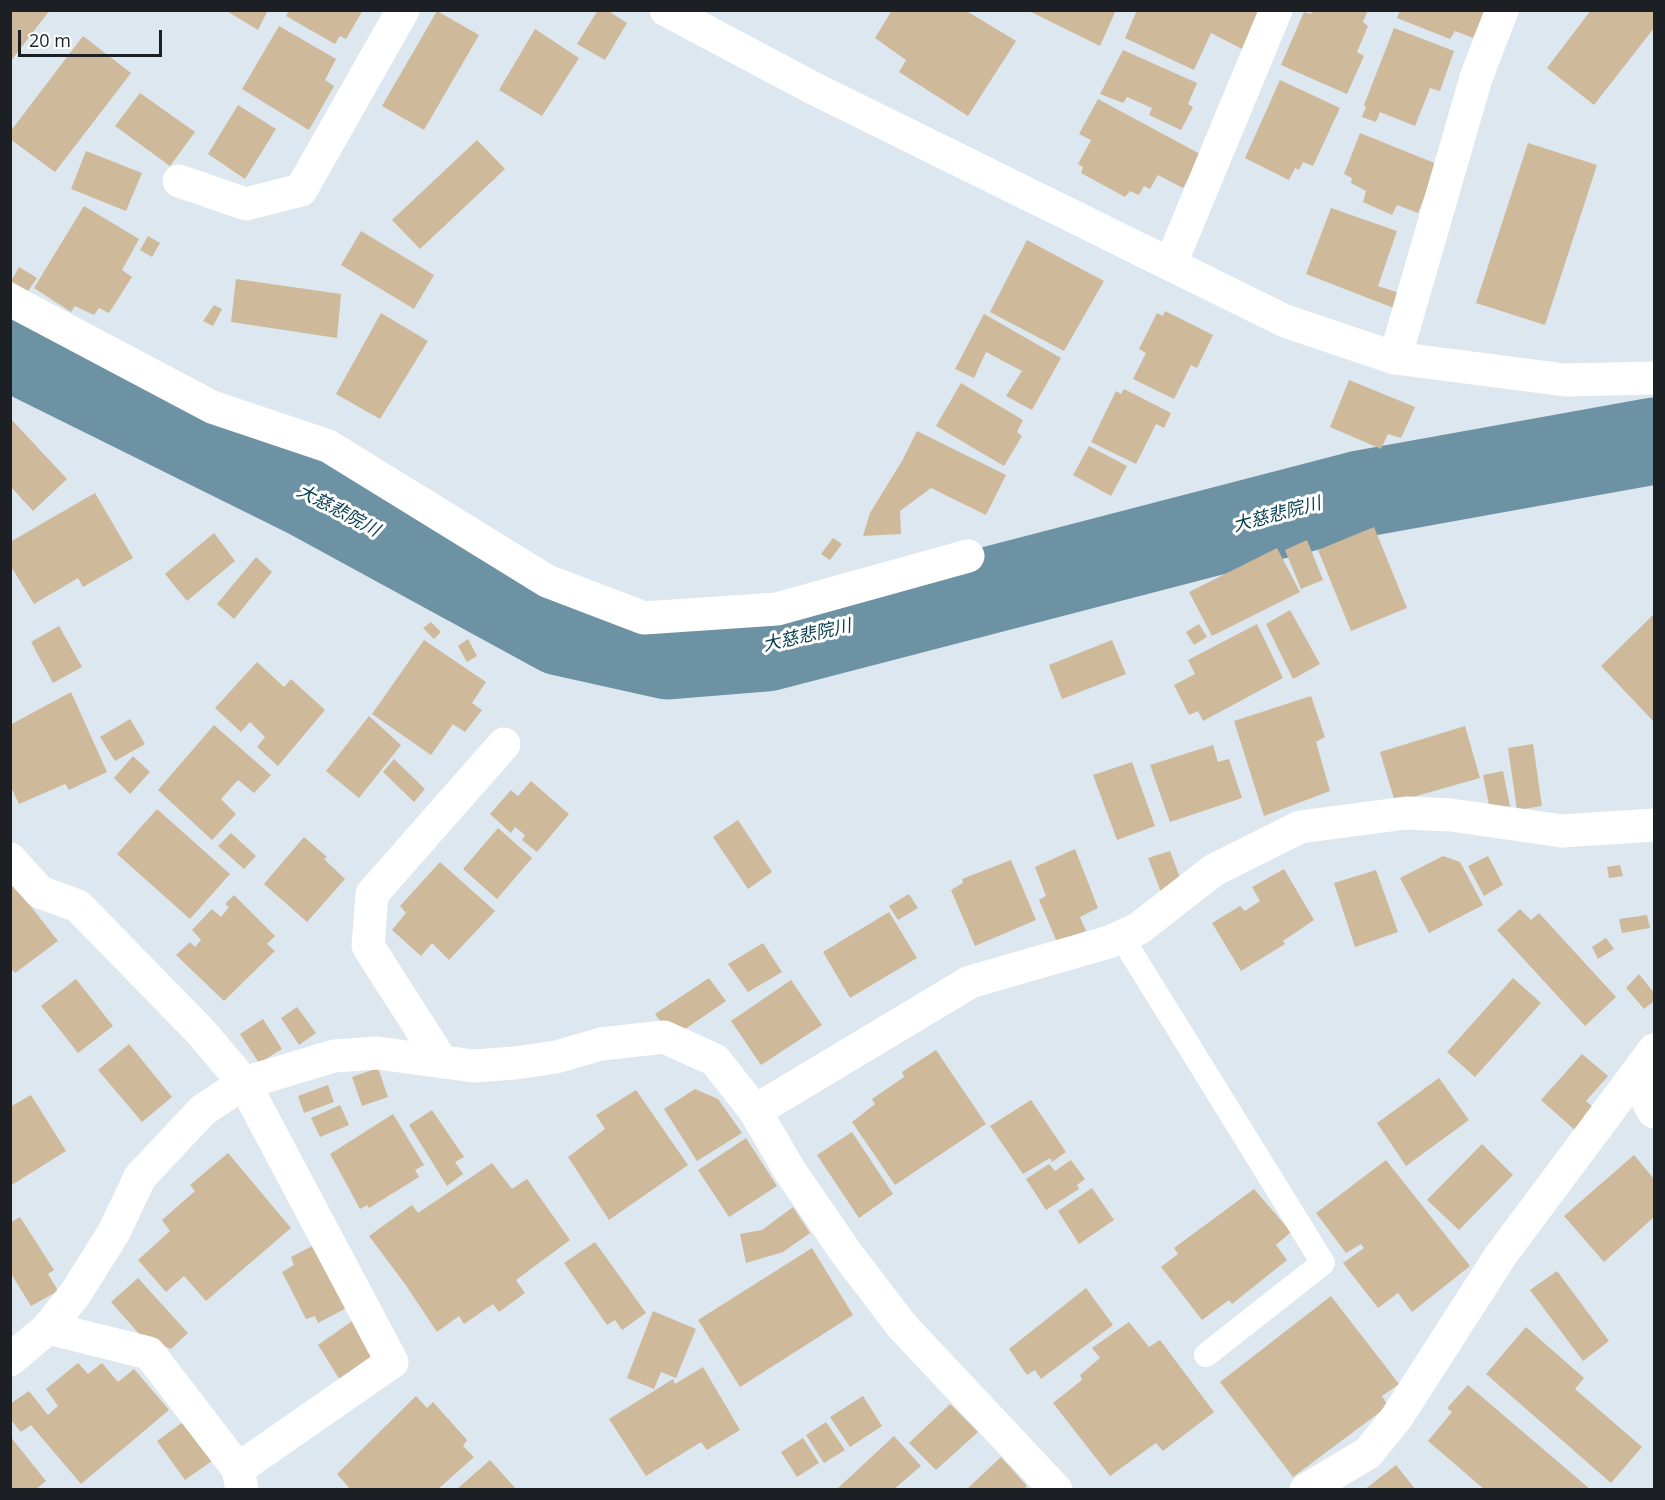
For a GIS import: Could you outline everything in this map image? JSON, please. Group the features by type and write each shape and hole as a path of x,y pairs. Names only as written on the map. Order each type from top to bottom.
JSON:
{"street":[{"path":"179,182 246,204 301,190 403,10"},
{"path":"666,10 823,93 1285,321 1395,358 1565,380 1654,378"},
{"path":"1171,263 1276,10"},
{"path":"1395,358 1476,78 1502,10"},
{"path":"10,300 212,407 328,446 547,581 644,618 777,609 968,556"},
{"path":"442,1062 368,946 372,894 504,744"},
{"path":"755,1112 970,982 1138,929 1214,870 1300,827 1406,813 1451,815 1562,831 1654,825"},
{"path":"10,859 40,892 78,906 201,1032 244,1083 392,1362 240,1479 149,1353 48,1328"},
{"path":"14,1346 48,1328 75,1294 114,1232 140,1177 203,1110 244,1083 334,1056 377,1053 474,1065 515,1063 556,1057 601,1044 664,1037 715,1060 755,1112 802,1190 902,1326 1056,1490"},
{"path":"1306,1490 1368,1453 1397,1417 1501,1255 1599,1122 1635,1079 1654,1050"},
{"path":"1635,1079 1654,1112"}],"lane":[{"path":"1121,936 1323,1263 1206,1355"}],"building":[{"path":"10,10 50,10 10,62"},
{"path":"225,10 268,10 258,30"},
{"path":"289,10 363,10 346,39 340,36 335,44 286,16"},
{"path":"598,10 607,10 627,23 605,60 577,44"},
{"path":"892,10 965,10 1016,41 968,116 899,72 906,60 875,38"},
{"path":"1027,10 1116,10 1100,46"},
{"path":"1137,10 1256,10 1262,14 1246,51 1211,33 1194,70 1125,38"},
{"path":"1313,10 1368,10 1363,22 1368,26 1357,52 1364,56 1347,94 1281,65 1304,12 1311,14"},
{"path":"1400,10 1485,10 1473,38 1455,31 1450,39 1397,18"},
{"path":"1591,10 1654,12 1654,28 1594,105 1547,68"},
{"path":"437,11 479,35 424,130 382,106"},
{"path":"279,26 336,59 325,80 334,86 309,130 242,89"},
{"path":"1394,28 1454,51 1440,91 1430,88 1415,126 1380,112 1376,122 1362,117 1366,107 1364,105"},
{"path":"535,29 579,58 542,116 499,90"},
{"path":"83,36 131,73 55,172 10,139 10,132"},
{"path":"1123,50 1197,83 1188,104 1193,107 1181,130 1149,115 1152,108 1127,97 1123,103 1100,94"},
{"path":"1280,80 1340,108 1313,166 1303,162 1299,170 1295,168 1289,180 1245,158"},
{"path":"140,93 195,132 170,166 115,126"},
{"path":"1098,99 1202,155 1183,188 1158,175 1150,189 1144,186 1139,195 1130,191 1125,197 1081,173 1083,167 1078,164 1091,140 1079,134"},
{"path":"238,105 276,129 245,179 208,154"},
{"path":"1360,133 1437,164 1418,213 1397,205 1392,215 1363,202 1366,191 1351,183 1352,178 1344,174"},
{"path":"477,140 505,169 420,249 392,220"},
{"path":"1528,143 1597,165 1545,325 1476,303"},
{"path":"86,151 142,173 126,211 71,189"},
{"path":"84,206 139,239 122,270 132,277 109,313 99,308 94,315 75,306 71,312 34,288"},
{"path":"1331,208 1397,231 1378,286 1402,294 1399,310 1306,274"},
{"path":"361,231 434,275 414,309 341,265"},
{"path":"148,236 160,243 152,257 140,250"},
{"path":"1027,240 1104,281 1064,351 990,312"},
{"path":"19,267 37,278 28,291 11,281"},
{"path":"236,279 341,294 337,338 231,322"},
{"path":"214,305 222,309 213,326 203,321"},
{"path":"1165,311 1213,335 1197,368 1191,365 1174,399 1133,379 1146,353 1139,349 1157,313 1163,316"},
{"path":"381,313 428,341 380,419 336,394"},
{"path":"984,314 1061,358 1032,410 1006,396 1022,371 986,352 974,378 955,369"},
{"path":"1349,380 1415,407 1401,438 1388,434 1381,449 1330,427"},
{"path":"961,383 1023,420 1017,432 1022,436 1004,466 936,426"},
{"path":"1124,389 1171,413 1164,428 1156,424 1136,464 1091,442 1116,391 1121,394"},
{"path":"10,418 67,479 33,511 10,486"},
{"path":"917,431 1006,475 986,515 931,488 900,511 901,534 863,536 870,513 902,461"},
{"path":"1089,446 1127,466 1111,496 1073,475"},
{"path":"95,493 133,558 83,587 78,578 34,604 10,565 10,542"},
{"path":"1374,527 1407,608 1351,631 1318,550"},
{"path":"214,533 235,561 187,601 165,574"},
{"path":"833,538 842,544 830,560 821,554"},
{"path":"1307,540 1323,580 1301,589 1285,550"},
{"path":"1277,548 1300,592 1212,636 1189,592"},
{"path":"256,557 272,572 234,619 217,604"},
{"path":"1290,610 1320,664 1293,679 1266,624"},
{"path":"1654,614 1654,722 1601,666"},
{"path":"431,622 441,632 434,639 423,628"},
{"path":"1199,624 1207,637 1194,645 1186,632"},
{"path":"1257,624 1283,678 1203,721 1198,711 1189,715 1174,685 1195,674 1188,660"},
{"path":"59,626 82,667 53,683 31,642"},
{"path":"468,639 477,656 467,662 458,646"},
{"path":"424,640 486,682 472,703 482,710 465,732 453,724 431,755 372,714"},
{"path":"1112,640 1126,674 1062,699 1049,665"},
{"path":"257,662 284,687 291,679 325,710 278,766 257,747 265,737 250,722 241,732 215,708"},
{"path":"71,692 107,772 69,790 65,784 19,804 10,785 10,725"},
{"path":"1311,696 1325,737 1316,742 1330,791 1264,816 1234,721"},
{"path":"369,716 401,745 359,798 326,771"},
{"path":"130,719 145,744 115,761 100,737"},
{"path":"214,725 271,775 254,793 238,780 221,799 236,814 212,840 158,790"},
{"path":"1465,726 1480,778 1395,802 1380,752"},
{"path":"1533,744 1542,806 1517,810 1508,748"},
{"path":"1213,745 1218,762 1229,759 1242,798 1170,822 1150,765"},
{"path":"133,756 150,772 130,794 114,778"},
{"path":"394,759 425,789 414,802 383,772"},
{"path":"1132,762 1155,826 1117,840 1093,775"},
{"path":"1503,771 1511,811 1491,815 1483,775"},
{"path":"531,781 569,814 537,852 522,840 525,835 515,827 511,833 490,814 511,790 518,796"},
{"path":"157,809 230,874 190,919 117,854"},
{"path":"738,820 772,872 748,889 713,837"},
{"path":"498,828 532,858 497,899 463,869"},
{"path":"231,833 256,856 244,869 218,846"},
{"path":"304,837 327,857 324,859 345,879 307,922 264,884"},
{"path":"1075,849 1098,908 1080,917 1086,931 1057,942 1039,900 1046,896 1035,867"},
{"path":"1170,851 1182,883 1161,892 1148,858"},
{"path":"1443,856 1460,862 1483,905 1429,933 1400,878"},
{"path":"1488,856 1503,885 1484,896 1468,866"},
{"path":"1011,860 1036,920 975,946 951,890 963,883 962,879"},
{"path":"440,862 495,911 449,960 432,943 421,956 392,930 406,913 400,906"},
{"path":"1620,865 1623,876 1609,878 1607,867"},
{"path":"1284,869 1314,920 1283,941 1285,944 1241,971 1212,923 1240,906 1245,911 1260,901 1252,887"},
{"path":"1376,870 1398,932 1355,947 1334,883"},
{"path":"10,880 58,941 15,973 10,967"},
{"path":"909,894 918,908 898,920 889,906"},
{"path":"234,895 275,936 267,944 275,951 224,1001 176,955 190,942 195,947 201,940 192,930 212,909 221,917 229,907 225,904"},
{"path":"1520,909 1531,920 1539,913 1616,997 1585,1026 1497,930"},
{"path":"889,912 917,958 850,998 823,952"},
{"path":"1647,915 1650,928 1622,933 1619,919"},
{"path":"1606,938 1614,949 1598,959 1592,947"},
{"path":"763,943 782,972 748,992 728,964"},
{"path":"1639,974 1654,993 1654,1001 1644,1009 1626,988"},
{"path":"709,978 726,1001 672,1038 655,1014"},
{"path":"1513,978 1541,1003 1475,1077 1447,1052"},
{"path":"76,979 113,1026 78,1053 41,1006"},
{"path":"791,980 822,1025 761,1065 731,1021"},
{"path":"297,1007 316,1033 299,1045 281,1018"},
{"path":"263,1019 282,1049 259,1063 240,1034"},
{"path":"129,1044 172,1097 142,1122 98,1070"},
{"path":"936,1050 986,1124 895,1185 852,1122 875,1104 872,1099 904,1077 902,1072"},
{"path":"1582,1054 1608,1076 1586,1101 1594,1108 1576,1131 1541,1100"},
{"path":"378,1068 388,1097 362,1106 352,1077"},
{"path":"1439,1078 1469,1120 1406,1166 1377,1123"},
{"path":"328,1085 334,1102 304,1113 298,1096"},
{"path":"695,1089 718,1099 742,1133 697,1161 664,1109"},
{"path":"636,1090 688,1165 609,1220 568,1157 605,1129 596,1115"},
{"path":"31,1095 66,1151 10,1186 10,1107"},
{"path":"1031,1100 1066,1152 1052,1162 1050,1158 1023,1174 990,1126"},
{"path":"340,1105 349,1125 320,1137 311,1118"},
{"path":"432,1110 464,1157 455,1162 463,1174 447,1186 409,1125"},
{"path":"393,1114 424,1165 415,1170 419,1177 369,1208 367,1205 360,1209 330,1154"},
{"path":"852,1132 893,1194 859,1218 817,1155"},
{"path":"746,1138 777,1186 729,1217 698,1170"},
{"path":"1482,1144 1513,1175 1459,1230 1427,1200"},
{"path":"228,1153 291,1228 206,1301 184,1276 166,1292 138,1260 170,1231 162,1220 195,1191 190,1185"},
{"path":"1634,1155 1654,1179 1654,1217 1604,1262 1564,1216"},
{"path":"1071,1160 1085,1179 1077,1185 1079,1189 1046,1210 1026,1179 1049,1164 1055,1171"},
{"path":"1386,1160 1470,1266 1412,1312 1398,1293 1378,1308 1343,1263 1364,1248 1361,1244 1346,1253 1316,1213"},
{"path":"492,1163 512,1189 527,1179 570,1240 516,1280 525,1293 499,1312 493,1304 464,1324 459,1316 437,1332 369,1236 412,1205 418,1213"},
{"path":"1092,1188 1114,1220 1079,1244 1058,1211"},
{"path":"1254,1189 1291,1232 1276,1245 1287,1260 1232,1304 1229,1300 1202,1320 1161,1267 1178,1254 1174,1248"},
{"path":"793,1207 810,1233 783,1252 746,1263 740,1234 762,1230"},
{"path":"20,1217 54,1270 48,1274 58,1291 31,1306 10,1272 10,1223"},
{"path":"322,1241 354,1304 318,1323 315,1316 306,1319 282,1272 294,1265 291,1257"},
{"path":"595,1242 646,1313 622,1330 615,1320 607,1325 564,1263"},
{"path":"812,1248 853,1315 740,1387 698,1320"},
{"path":"1557,1271 1609,1341 1583,1361 1530,1290"},
{"path":"138,1278 188,1333 171,1349 140,1335 111,1302"},
{"path":"1086,1288 1113,1325 1041,1379 1035,1370 1027,1375 1009,1349"},
{"path":"1331,1296 1399,1384 1382,1396 1388,1406 1293,1477 1220,1382"},
{"path":"653,1311 696,1329 676,1378 661,1372 654,1389 627,1378"},
{"path":"355,1319 380,1355 340,1380 318,1345"},
{"path":"1129,1322 1149,1347 1160,1340 1214,1412 1163,1451 1156,1443 1110,1476 1053,1403 1082,1380 1080,1375 1100,1358 1092,1348"},
{"path":"1526,1327 1584,1378 1575,1389 1642,1447 1611,1483 1486,1374"},
{"path":"78,1363 88,1374 102,1363 118,1382 134,1369 169,1410 81,1484 31,1425 21,1432 10,1419 10,1404 29,1391 48,1415 58,1406 46,1389"},
{"path":"703,1367 740,1430 707,1450 701,1442 646,1476 609,1419 673,1379 675,1384"},
{"path":"1468,1385 1591,1490 1485,1490 1428,1441 1452,1412 1447,1408"},
{"path":"416,1396 427,1408 433,1402 467,1440 463,1446 474,1457 437,1490 351,1490 337,1474"},
{"path":"863,1396 882,1426 850,1447 830,1417"},
{"path":"950,1404 978,1432 936,1470 909,1443"},
{"path":"187,1419 216,1458 185,1480 157,1441"},
{"path":"826,1422 845,1450 824,1463 806,1435"},
{"path":"10,1436 46,1481 35,1490 10,1490"},
{"path":"894,1436 921,1466 893,1490 836,1490"},
{"path":"803,1438 819,1463 797,1477 781,1452"},
{"path":"1001,1457 1027,1486 1023,1490 966,1490"},
{"path":"490,1460 517,1490 456,1490"},
{"path":"1396,1465 1416,1490 1364,1490"}],"waterway":[{"name":"大慈悲院川","path":"10,347 309,495 560,632 668,656 767,648 1360,494 1654,441"}]}
